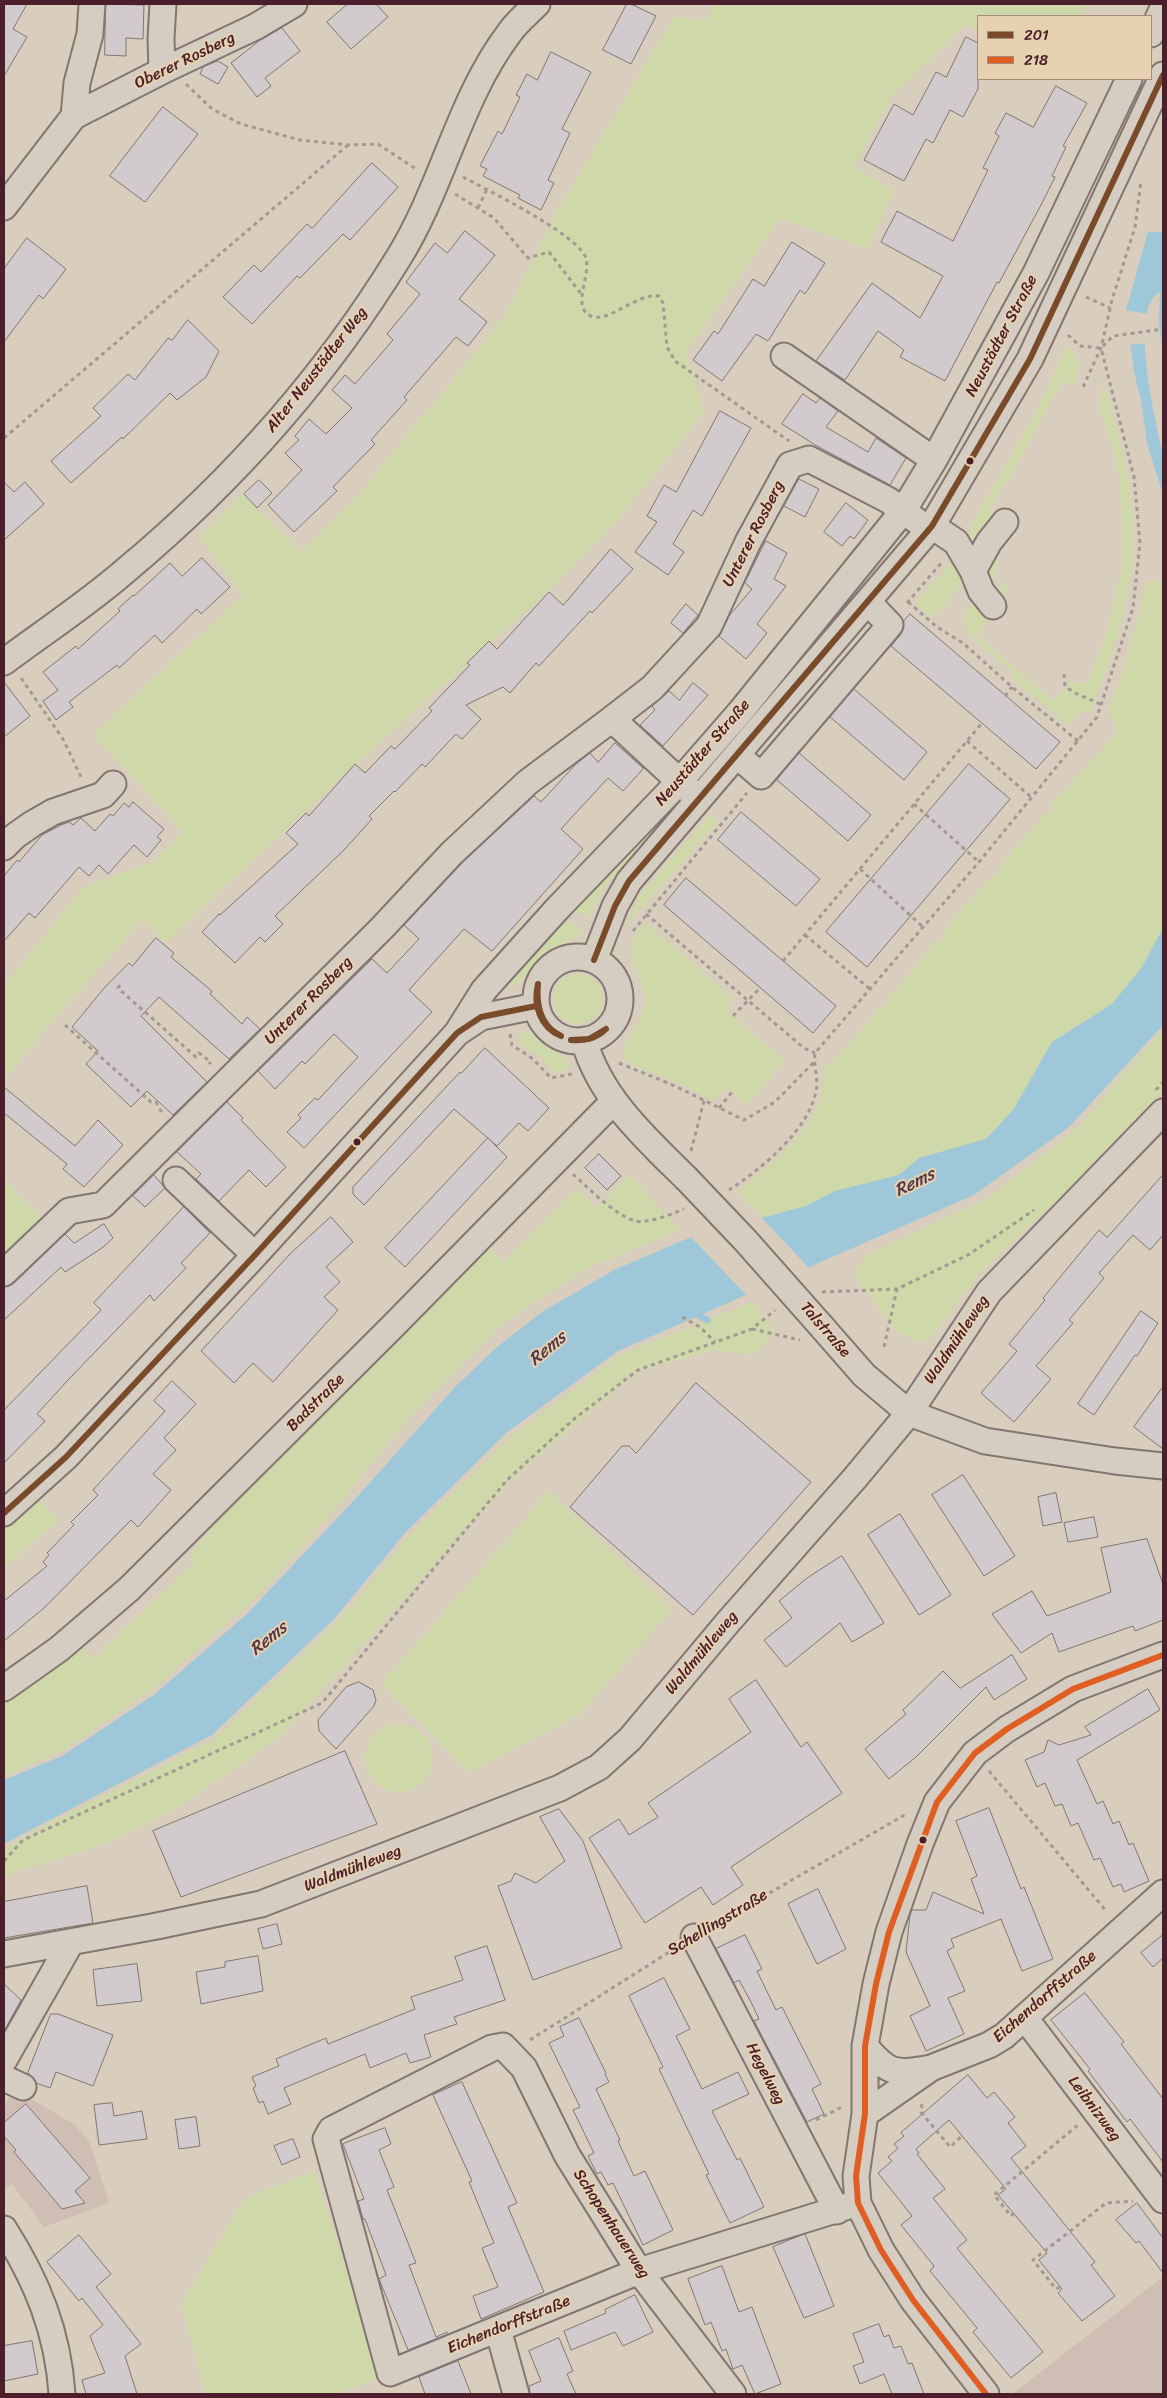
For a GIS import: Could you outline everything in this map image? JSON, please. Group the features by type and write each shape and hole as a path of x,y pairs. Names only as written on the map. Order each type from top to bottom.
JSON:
{"street":[{"path":"74,116 77,83 90,34 92,4"},
{"path":"163,4 161,39 165,69"},
{"name":"Oberer Rosberg","path":"4,207 74,116 165,69 255,27 294,4"},
{"name":"Alter Neustädter Weg","path":"4,662 124,573 174,529 229,476 292,407 353,326 396,262 444,180 480,80 510,31 537,4"},
{"path":"1152,32 1163,8"},
{"name":"Neustädter Straße","path":"594,960 615,906 629,881 738,756 931,528 1030,359 1163,75"},
{"name":"Neustädter Straße","path":"4,1513 66,1457 255,1256 457,1033 484,990 499,973 680,781 740,711 896,505 934,460 1036,273 1129,80"},
{"path":"1066,210 1094,223"},
{"path":"784,356 934,460"},
{"name":"Unterer Rosberg","path":"4,1273 69,1211 103,1206 382,928 452,853 528,782 652,688 709,626 748,542 790,465 809,459 896,505 956,542"},
{"path":"973,571 989,542 1005,522"},
{"path":"956,542 973,571 981,590 993,606"},
{"path":"761,776 890,625 868,602"},
{"path":"612,719 700,800"},
{"name":"Neustädter Straße","path":"738,756 761,776"},
{"path":"4,847 15,836 32,824 53,812 103,796 113,784"},
{"path":"576,956 594,960 603,964 613,974 619,987 618,1014 611,1026 601,1035 574,1041 562,1038 550,1030 541,1019 536,1006 536,992 541,978 550,967 562,959 576,956"},
{"name":"Neustädter Straße","path":"457,1033 481,1017 506,1010 536,1006"},
{"name":"Talstraße","path":"584,1040 594,1069 614,1102 745,1240 864,1375 908,1413 985,1441 1116,1461 1163,1466"},
{"name":"Badstraße","path":"4,1688 59,1649 129,1590 614,1102"},
{"name":"Waldmühleweg","path":"4,1954 261,1904 560,1788 599,1767 630,1739 729,1621 855,1478 908,1413 989,1292 1156,1104"},
{"path":"176,1180 255,1256"},
{"path":"848,2207 856,2176 865,2114 865,2046 876,1984 889,1932 937,1802 975,1753 1007,1729 1073,1689 1163,1655"},
{"name":"Eichendorffstraße","path":"865,2114 931,2068 989,2045 1004,2036 1163,1894"},
{"name":"Hegelweg","path":"694,1937 848,2207 881,2250 913,2300 986,2394"},
{"path":"4,2060 70,1942"},
{"name":"Leibnizweg","path":"1025,2018 1158,2194"},
{"name":"Schopenhauerweg","path":"326,2139 331,2130 492,2048 503,2046 524,2068 567,2155 639,2271 734,2394"},
{"path":"865,2046 887,2068 903,2072 931,2068"},
{"name":"Eichendorffstraße","path":"326,2139 390,2373 639,2271 848,2207"},
{"path":"4,2229 27,2266 48,2317 61,2370 62,2394"},
{"path":"498,2329 516,2394"}],"path":[{"path":"165,69 212,109 241,124 300,140 349,145 378,144 444,180 478,208 494,218 528,258 549,252 582,296"},
{"path":"4,438 349,145"},
{"path":"1083,387 1101,348 1110,308 1135,227 1141,178"},
{"path":"444,180 487,189 558,231 578,247 585,256 587,265 582,296 583,309 588,315 598,318 647,297 659,296 663,303 667,347 675,361 790,442"},
{"path":"478,208 487,189"},
{"path":"1086,296 1110,308"},
{"path":"1101,348 1113,336 1163,329"},
{"path":"1068,335 1080,346 1101,348"},
{"path":"506,1010 512,1045 533,1059 551,1078 620,1063 744,1120 776,1102 814,1061 815,1053 979,862 1097,717 1102,705 1133,608 1140,543 1134,477 1101,348"},
{"path":"890,625 956,542"},
{"path":"908,602 937,627 963,643 1012,687 1078,741"},
{"path":"1064,674 1065,686 1102,705"},
{"path":"23,681 63,739 82,779"},
{"path":"1005,696 1012,687"},
{"path":"783,961 982,723"},
{"path":"967,741 1031,797"},
{"path":"630,935 761,776"},
{"path":"914,804 979,862"},
{"path":"860,869 923,927"},
{"path":"646,914 804,1048 815,1053"},
{"path":"805,934 870,990"},
{"path":"120,985 118,988 196,1057 199,1053 211,1062 207,1069"},
{"path":"733,1016 760,988"},
{"path":"65,1025 151,1102 156,1102 166,1117"},
{"path":"1156,1104 1163,1082"},
{"path":"719,1108 732,1092"},
{"path":"683,1175 704,1101"},
{"path":"815,1293 830,1290 897,1289 968,1255 1036,1208"},
{"path":"884,1348 897,1289"},
{"path":"4,1861 22,1840 322,1703 507,1480 574,1419 638,1370 752,1330 783,1305"},
{"path":"682,1317 700,1327 715,1342"},
{"path":"752,1330 800,1340"},
{"path":"975,1753 1046,1842 1122,1930"},
{"name":"Schellingstraße","path":"524,2068 530,2039 694,1937 904,1814 937,1802"},
{"path":"921,2108 921,2112 950,2147 962,2136"},
{"path":"1014,2213 1011,2216 994,2195 1095,2111"},
{"path":"1060,2286 1056,2290 1033,2260 1106,2203 1137,2200 1158,2194"}],"shaded area":[{"path":"13,2091 37,2102 75,2125 90,2143 109,2203 44,2227 12,2184 4,2189 4,2106"},
{"path":"1163,2277 1163,2394 1012,2394"}],"green space":[{"path":"714,4 1086,4 1080,15 977,15 977,29 966,24 893,95 854,167 894,189 868,249 780,218 686,351 704,413 613,525 550,590 359,761 165,943 143,919 54,1019 4,1080 4,986 82,888 153,862 183,832 93,735 243,595 199,537 242,493 301,552 354,500 504,317 560,206 674,17 707,20"},
{"path":"1066,348 1076,355 1078,360 1077,375 1073,386 1061,382 1013,473 988,510 998,519 980,540 974,540 970,536 969,529 1032,419"},
{"path":"1100,381 1107,391 1128,478 1134,534 1132,560 1124,612 1109,663 1091,712 1080,712 1068,725 1010,677 1014,672 975,639 964,625 963,619 966,611 976,600 990,618 976,635 1054,701 1071,682 1087,683 1108,628 1122,567 1123,541 1119,477 1099,406 1103,390 1098,382"},
{"path":"1011,527 1016,534 999,551 993,583 997,589 1008,583 1004,601 984,575"},
{"path":"955,557 964,576 961,585 933,619 915,603"},
{"path":"1147,580 1163,583 1163,928 1142,967 1112,1004 1052,1042 1013,1110 986,1139 920,1158 899,1175 835,1191 806,1206 762,1218 737,1191 782,1153 810,1121 819,1103 823,1084 822,1065 824,1062 830,1066 882,1005 885,1008 890,1002 887,999 937,940 940,944 945,937 942,934 991,876 995,878 999,872 997,870 1045,813 1048,815 1053,810 1050,806 1118,731 1108,711 1130,646"},
{"path":"680,793 686,798 604,887 590,917 572,910"},
{"path":"710,814 719,821 623,930 640,895"},
{"path":"562,919 584,929 578,936 539,960 530,974 510,989 508,977"},
{"path":"645,922 734,999 726,1010 785,1061 747,1105 726,1087 713,1101 683,1085 632,1065 624,1057 626,1043 643,1012 644,993 634,964 632,946 636,935"},
{"path":"578,974 592,978 599,985 603,999 599,1013 592,1020 578,1024 564,1020 557,1013 553,999 557,985 564,978"},
{"path":"1163,1029 1163,1091 1056,1201 980,1273 930,1338 919,1343 894,1329 853,1274 866,1255 985,1200 1077,1128"},
{"path":"519,1030 535,1035 549,1043 561,1054 571,1068 554,1072 537,1055 518,1043"},
{"path":"629,1175 680,1230 588,1268 504,1323 411,1416 311,1537 247,1606 154,1688 66,1749 4,1776 4,1697 82,1648 93,1659 194,1562 191,1553 256,1473 488,1246 504,1262 577,1188 597,1208"},
{"path":"4,1181 44,1220 4,1256"},
{"path":"753,1302 775,1332 754,1355 714,1350 638,1371 510,1481 280,1737 173,1811 110,1842 4,1876 4,1849 34,1831 213,1740 339,1620 408,1537 509,1438 620,1355"},
{"path":"549,1491 672,1609 580,1714 469,1773 381,1684"},
{"path":"41,1501 59,1520 4,1567 4,1527"},
{"path":"392,1724 406,1724 418,1729 428,1739 433,1751 433,1765 428,1777 418,1787 406,1792 392,1792 380,1787 370,1777 365,1765 365,1751 370,1739 380,1729"},
{"path":"314,2171 381,2378 335,2394 206,2394 181,2304 244,2199"}],"water":[{"path":"1148,232 1163,232 1163,356 1159,322 1160,292 1150,302 1146,320 1145,343 1151,395 1164,460 1163,494 1147,444 1141,400 1134,372 1126,310"},
{"name":"Rems","path":"1163,928 1163,1025 1069,1127 974,1195 618,1351 506,1433 405,1533 335,1618 212,1735 4,1844 4,1780 62,1756 155,1694 248,1613 357,1497 455,1387 497,1347 542,1312 614,1270 691,1237 806,1206 835,1191 899,1175 919,1158 986,1139 1013,1110 1052,1042 1112,1004 1142,967"}],"pier":[{"path":"1124,310 1150,314 1147,331 1148,343 1128,345"},
{"path":"760,1216 811,1270 749,1298 689,1235"}],"building":[{"path":"4,4 27,4 13,29 27,37 4,76"},
{"path":"106,4 144,5 143,39 126,38 126,56 105,55"},
{"path":"348,4 376,4 388,17 351,49 327,22"},
{"path":"627,4 631,4 656,16 631,64 603,50"},
{"path":"282,28 300,51 265,78 271,86 257,97 231,63 259,41"},
{"path":"966,37 977,42 978,89 963,117 950,110 933,143 926,139 904,181 864,160 894,104 913,115 936,72 946,77"},
{"path":"551,52 591,72 562,129 570,133 548,180 554,183 541,210 518,198 520,195 483,176 487,169 480,166 498,131 502,134 520,97 516,95 527,74 537,80"},
{"path":"218,61 228,67 218,84 200,74 203,67"},
{"path":"1056,86 1087,103 1063,146 1066,147 1052,176 1055,177 1041,205 999,283 997,282 945,381 900,357 904,350 878,331 845,380 816,361 872,283 920,318 943,276 881,242 897,211 953,241 988,170 983,168 999,136 995,133 1006,113 1033,127"},
{"path":"163,107 198,134 145,202 110,176"},
{"path":"372,163 398,187 350,240 343,234 300,278 297,276 252,324 223,297 254,265 261,272 307,224 312,228"},
{"path":"465,231 495,255 459,299 487,322 468,346 456,337 404,397 407,400 371,440 375,444 333,487 337,491 294,532 268,505 302,470 285,453 299,440 295,436 309,419 326,434 352,408 332,390 345,375 355,384 393,340 387,334 420,294 406,282 435,243 447,253"},
{"path":"27,238 66,269 43,299 39,295 4,342 4,269"},
{"path":"792,242 825,263 805,294 800,290 768,341 756,334 722,381 693,360 714,331 718,334 753,279 764,286"},
{"path":"188,320 219,351 206,377 177,400 170,393 123,439 122,437 71,483 51,461 101,416 93,408 128,374 135,380 168,338 172,340"},
{"path":"803,394 816,403 820,398 838,411 826,427 868,452 876,438 906,458 890,485 817,446 782,424"},
{"path":"720,411 751,428 702,516 693,510 673,544 684,552 668,575 635,552 657,522 647,516 664,485 676,492"},
{"path":"799,479 819,489 805,517 784,506"},
{"path":"259,480 272,493 257,508 244,494"},
{"path":"4,482 14,492 25,482 44,504 4,540"},
{"path":"846,503 868,520 854,539 850,536 842,546 824,532"},
{"path":"766,541 787,553 774,579 786,586 757,624 767,633 746,659 719,636 729,616 752,589 745,583"},
{"path":"611,549 633,569 592,613 590,611 539,666 536,663 510,693 503,687 466,705 481,719 462,739 456,734 425,767 422,764 369,816 372,819 344,850 275,916 283,924 265,942 260,937 235,963 202,932 219,914 298,844 286,833 306,813 309,816 355,764 365,773 391,746 395,749 432,711 429,708 470,665 467,663 489,641 497,649 549,592 563,605"},
{"path":"202,558 230,587 201,614 197,609 162,643 155,635 119,668 117,665 69,702 73,707 56,720 43,701 58,690 43,672 76,646 78,649 120,611 118,609 170,563 182,576"},
{"path":"686,604 698,615 683,633 671,623"},
{"path":"910,614 1060,742 1036,769 891,646 901,634 904,621"},
{"path":"4,682 30,716 4,737"},
{"path":"693,683 708,695 663,746 640,725 655,710 652,706 669,691 679,700"},
{"path":"854,689 927,752 904,780 830,717"},
{"path":"615,743 643,769 623,791 608,778 561,829 583,849 492,951 464,929 409,990 432,1012 304,1148 287,1132 301,1118 298,1115 315,1098 318,1100 358,1057 334,1034 305,1064 302,1061 275,1089 258,1071 372,959 387,973 419,939 404,925 462,863 534,796 541,802 576,764 590,753 598,762"},
{"path":"799,753 871,815 848,841 777,780"},
{"path":"969,764 1010,799 867,967 826,932"},
{"path":"133,802 164,829 157,837 161,840 147,857 134,845 108,874 99,865 89,876 79,867 35,918 29,913 4,941 4,876 17,860 19,862 42,835 61,825 69,822 73,825 81,818 95,831 110,814 113,816 124,803 129,807"},
{"path":"741,812 820,879 796,906 718,840"},
{"path":"686,878 836,1006 813,1033 664,905"},
{"path":"156,938 174,953 171,957 212,991 210,994 242,1024 247,1017 260,1029 229,1059 159,997 141,1016 207,1082 173,1115 147,1091 131,1107 86,1064 98,1051 72,1027 105,987 129,963 132,966"},
{"path":"485,1048 549,1108 528,1131 519,1123 497,1146 454,1109 364,1205 353,1194 353,1187 460,1072"},
{"path":"4,1087 75,1146 98,1120 123,1145 84,1187 63,1169 67,1164 4,1113"},
{"path":"227,1102 243,1118 241,1120 286,1167 266,1187 249,1170 219,1201 196,1179 201,1174 177,1152"},
{"path":"488,1138 507,1157 405,1267 385,1248"},
{"path":"599,1154 621,1176 607,1190 585,1168"},
{"path":"154,1175 165,1188 145,1207 133,1196"},
{"path":"1163,1175 1163,1235 1150,1250 1133,1235 1099,1273 1104,1278 1069,1320 1073,1323 1036,1366 1051,1379 1014,1422 981,1393 1017,1351 1009,1344 1045,1300 1043,1298 1099,1230 1107,1237"},
{"path":"184,1207 210,1233 181,1263 186,1268 154,1301 150,1295 69,1379 37,1414 45,1421 4,1463 4,1410 101,1310 94,1303"},
{"path":"331,1217 353,1242 326,1267 340,1282 324,1297 338,1310 273,1382 253,1363 234,1383 201,1351 290,1254"},
{"path":"104,1224 113,1238 102,1248 65,1272 61,1267 4,1320 4,1287 14,1283 65,1234 74,1243"},
{"path":"1141,1311 1158,1323 1137,1356 1135,1355 1094,1415 1078,1404"},
{"path":"172,1381 196,1404 164,1438 176,1450 153,1474 171,1490 138,1527 131,1520 44,1608 4,1641 4,1601 47,1566 43,1562 49,1555 47,1553 74,1525 71,1522 98,1495 93,1490 165,1411 154,1401"},
{"path":"696,1383 811,1482 693,1615 570,1507 622,1446 629,1446 636,1453"},
{"path":"1163,1387 1163,1449 1134,1427"},
{"path":"963,1475 1015,1556 984,1576 932,1495"},
{"path":"1056,1493 1062,1522 1043,1526 1038,1497"},
{"path":"900,1514 951,1595 919,1615 868,1535"},
{"path":"1094,1517 1098,1537 1068,1542 1064,1523"},
{"path":"1147,1539 1163,1584 1163,1620 1135,1631 1133,1626 1059,1652 1052,1633 1021,1653 992,1614 1032,1591 1047,1616 1111,1592 1101,1548"},
{"path":"842,1556 884,1623 852,1642 840,1623 786,1667 764,1640 792,1618 779,1601 807,1578"},
{"path":"1012,1655 1027,1679 994,1700 986,1687 916,1757 889,1779 865,1749 906,1714 903,1710 943,1671 960,1688"},
{"path":"756,1680 801,1747 807,1742 842,1793 731,1867 743,1885 713,1905 701,1887 645,1923 589,1838 619,1819 629,1835 658,1817 648,1803 751,1732 729,1699"},
{"path":"359,1682 373,1690 376,1700 374,1706 336,1749 319,1731 318,1720 346,1687"},
{"path":"1148,1689 1160,1710 1077,1760 1097,1804 1103,1801 1113,1824 1119,1821 1129,1845 1133,1843 1149,1881 1124,1892 1121,1884 1113,1887 1100,1858 1094,1860 1078,1823 1071,1826 1062,1804 1055,1806 1045,1783 1037,1787 1025,1760 1044,1752 1048,1740 1059,1745 1091,1735 1085,1727"},
{"path":"345,1751 377,1824 181,1897 153,1831"},
{"path":"989,1808 1021,1889 1024,1887 1053,1959 1022,1971 1001,1919 951,1939 954,1947 947,1951 965,1991 948,1998 964,2034 926,2051 910,2016 930,2006 906,1952 910,1915 912,1910 926,1910 933,1892 984,1914 971,1879 977,1876 956,1821"},
{"path":"559,1809 583,1841 622,1948 533,1980 498,1886 511,1881 515,1873 536,1883 565,1861 540,1817"},
{"path":"87,1886 93,1923 4,1938 4,1902"},
{"path":"818,1889 846,1949 817,1964 788,1904"},
{"path":"277,1924 282,1944 263,1949 258,1929"},
{"path":"745,1935 762,1969 757,1971 776,2010 782,2007 821,2084 812,2089 824,2114 807,2122 754,2021 759,2019 751,2002 739,1980 734,1983 716,1949"},
{"path":"1163,1935 1163,1958 1153,1967 1141,1953"},
{"path":"487,1946 505,2000 454,2017 457,2024 424,2035 431,2057 410,2063 406,2053 370,2068 365,2054 284,2088 291,2104 268,2114 263,2101 259,2103 253,2088 256,2086 252,2077 279,2066 276,2059 326,2038 328,2044 415,2009 411,1997 463,1980 455,1957"},
{"path":"258,1956 263,1991 201,2004 196,1972 225,1967 225,1962"},
{"path":"137,1964 142,2001 97,2006 93,1970"},
{"path":"664,1978 690,2029 676,2036 702,2089 738,2072 749,2094 712,2111 737,2160 740,2158 764,2207 730,2223 706,2175 709,2174 659,2069 663,2067 629,1996"},
{"path":"4,1984 21,2000 4,2031"},
{"path":"1085,1993 1124,2042 1121,2044 1163,2099 1163,2162 1130,2119 1127,2122 1088,2071 1090,2069 1051,2020"},
{"path":"51,2014 58,2014 113,2035 93,2086 56,2072 50,2088 36,2083 28,2073"},
{"path":"579,2018 609,2082 596,2089 620,2140 618,2141 634,2176 645,2171 673,2230 643,2245 613,2183 608,2185 601,2172 597,2174 588,2156 594,2153 573,2110 580,2107 549,2043 564,2036 560,2027"},
{"path":"968,2075 987,2098 994,2092 1015,2117 1008,2123 1026,2146 1011,2158 1095,2262 1091,2265 1115,2296 1082,2321 1058,2293 1062,2289 1039,2260 1047,2253 998,2195 1006,2189 949,2120 916,2149 919,2153 917,2154 945,2189 933,2198 967,2240 957,2248 1043,2352 1011,2378 973,2332 977,2328 930,2271 934,2266 901,2225 912,2216 878,2173 892,2161 888,2157 898,2148 894,2144 904,2136 901,2133"},
{"path":"462,2082 517,2203 508,2207 544,2292 481,2319 473,2296 498,2287 482,2248 494,2243 469,2182 472,2181 433,2095"},
{"path":"112,2103 114,2116 142,2111 147,2139 99,2145 94,2105"},
{"path":"26,2104 90,2178 75,2191 85,2203 62,2209 14,2152 16,2150 4,2136 4,2123"},
{"path":"196,2117 200,2146 179,2149 175,2120"},
{"path":"385,2128 391,2144 379,2150 394,2187 387,2190 416,2263 409,2265 436,2337 447,2332 448,2334 408,2350 379,2279 386,2275 365,2219 363,2219 358,2201 364,2199 343,2144"},
{"path":"293,2139 300,2157 282,2165 274,2146"},
{"path":"1137,2203 1163,2238 1163,2273 1139,2241 1136,2243 1116,2220"},
{"path":"805,2234 834,2306 804,2318 773,2247"},
{"path":"79,2235 111,2274 96,2287 141,2344 125,2356 137,2394 86,2394 82,2380 105,2373 90,2336 103,2325 82,2298 79,2301 47,2262"},
{"path":"722,2266 739,2312 752,2307 781,2384 755,2394 742,2365 733,2369 726,2349 722,2351 711,2322 705,2325 688,2279"},
{"path":"635,2295 653,2332 623,2346 615,2332 571,2350 564,2331 606,2313 605,2310"},
{"path":"879,2324 884,2337 889,2335 894,2348 901,2346 908,2364 912,2363 924,2394 892,2394 884,2374 860,2384 853,2366 864,2362 853,2334"},
{"path":"559,2338 573,2371 567,2374 576,2394 530,2394 529,2386 541,2381 529,2351"},
{"path":"32,2341 38,2374 4,2381 4,2346"},
{"path":"458,2361 471,2394 425,2394 419,2377"}],"waterway":[{"path":"694,1313 707,1320"}],"transit line":[{"name":"201","path":"594,960 615,906 629,881 932,526 1030,359 1163,75"},
{"name":"201","path":"538,984 539,1007 544,1021 554,1032 561,1036"},
{"name":"201","path":"538,984 537,1000 543,1021 561,1036"},
{"name":"201","path":"4,1513 66,1457 255,1255 457,1033 481,1017 536,1006"},
{"name":"201","path":"571,1040 590,1039 606,1029"},
{"name":"201","path":"571,1040 589,1039 606,1029"},
{"name":"218","path":"986,2394 913,2300 881,2250 858,2203 856,2176 865,2114 865,2046 876,1984 889,1932 937,1802 975,1753 1007,1729 1073,1689 1163,1655"}]}
